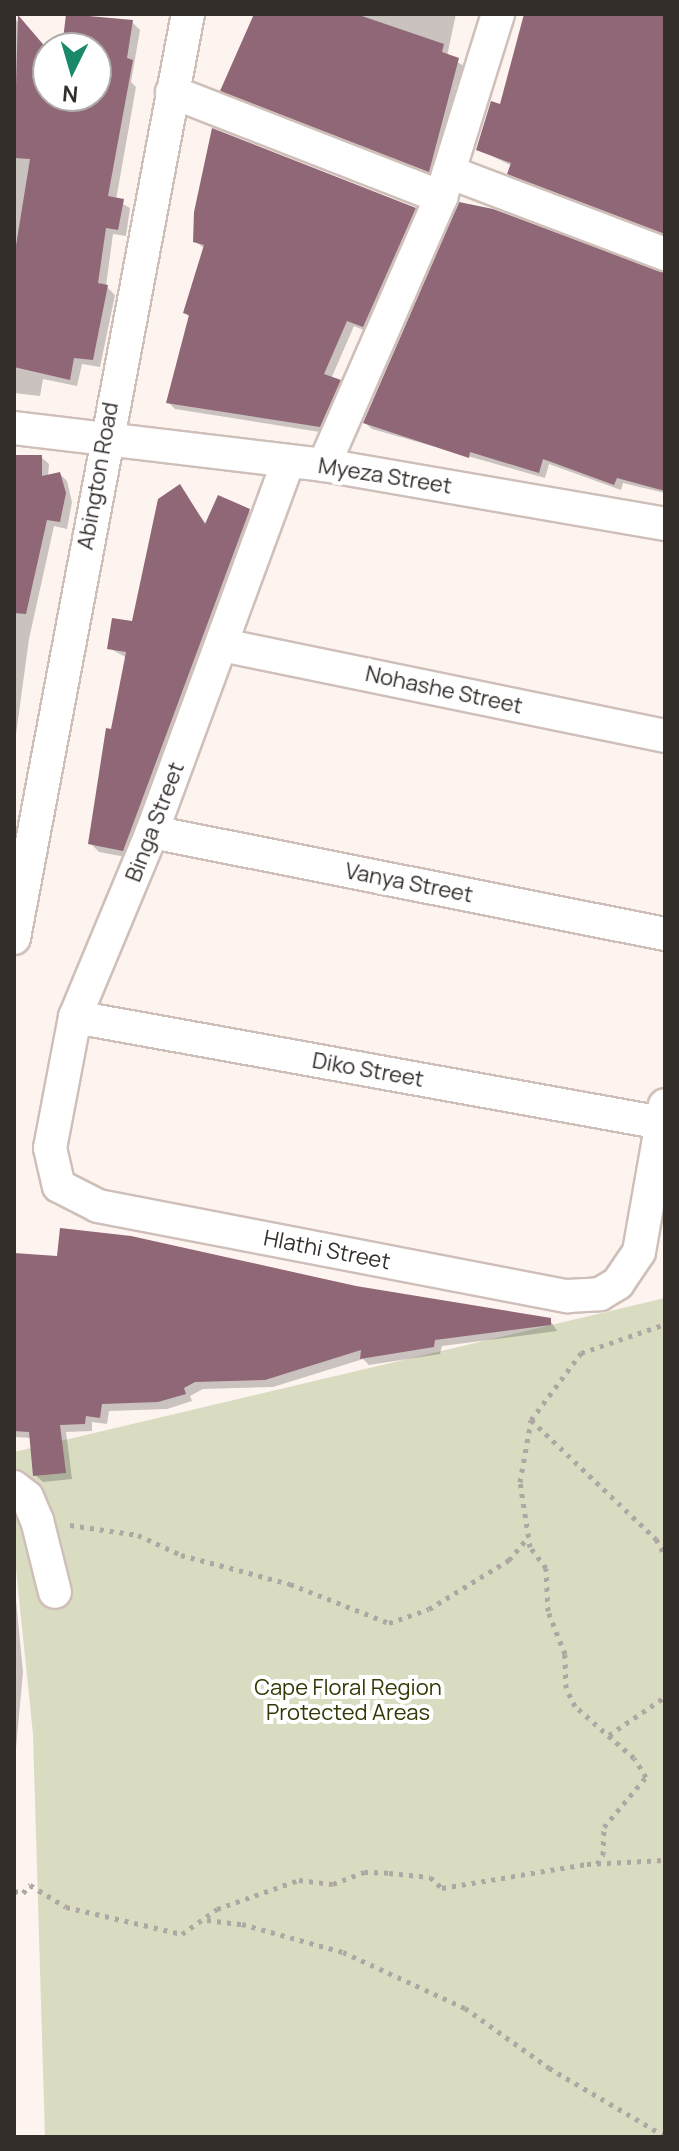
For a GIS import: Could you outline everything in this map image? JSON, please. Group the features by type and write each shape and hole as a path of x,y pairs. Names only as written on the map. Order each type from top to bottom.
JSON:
{"street":[{"name":"Abington Road","path":"14,938 104,438 188,14"},
{"path":"324,465 445,185 498,14"},
{"path":"172,92 445,185 665,254"},
{"name":"Myeza Street","path":"14,428 324,465 665,524"},
{"name":"Binga Street","path":"59,1186 50,1148 75,1017 152,832 288,462"},
{"name":"Nohashe Street","path":"222,645 665,736"},
{"name":"Vanya Street","path":"152,832 665,934"},
{"name":"Diko Street","path":"75,1017 663,1114"},
{"name":"Hlathi Street","path":"59,1186 98,1206 567,1296 600,1294 618,1283 639,1252 663,1114"},
{"path":"14,1487 27,1497 37,1520 55,1592"}],"path":[{"path":"596,1865 603,1855 604,1827 646,1777 609,1735 575,1706 566,1688 565,1654 548,1611 546,1568 528,1537 520,1482 531,1420 581,1353 665,1324"},
{"path":"531,1420 656,1539 665,1555"},
{"path":"37,1520 138,1535 181,1555 290,1584 389,1623 429,1609 509,1560 528,1537"},
{"path":"609,1735 665,1697"},
{"path":"14,1891 23,1893 30,1885 66,1907 182,1934 206,1920 217,1909 299,1880 333,1884 364,1872 389,1873 430,1877 442,1888 596,1865 665,1860"},
{"path":"206,1920 242,1924 343,1952 465,2008 549,2068 665,2136"}],"green space":[{"name":"Cape Floral Region Protected Areas","path":"665,1298 665,2137 45,2137 33,1734 14,1550 14,1452"}],"building":[{"path":"66,14 133,20 127,58 133,60 108,196 124,199 118,230 106,228 98,283 108,285 93,360 74,358 70,380 14,367 14,258 30,159 14,158 18,15 33,32 32,112 112,112 112,32 64,32"},
{"path":"254,14 356,14 444,44 442,52 459,58 429,172 220,91"},
{"path":"524,14 665,14 665,234 507,174 511,163 476,150 491,101 500,104"},
{"path":"212,128 416,208 363,327 347,321 324,374 341,380 320,427 166,403 189,315 183,313 204,245 193,242 194,212"},
{"path":"459,202 493,209 665,273 665,491 617,478 614,485 543,459 539,473 470,452 469,458 363,423"},
{"path":"14,455 42,455 42,476 60,472 66,493 60,522 47,520 26,614 14,613"},
{"path":"180,484 205,524 218,495 250,509 123,851 88,844 106,728 111,729 126,652 107,649 112,618 132,621 158,499"},
{"path":"60,1228 131,1236 356,1286 551,1318 551,1325 435,1340 434,1347 360,1359 361,1350 265,1380 195,1382 184,1388 186,1394 158,1402 102,1404 100,1418 86,1416 85,1424 60,1425 66,1473 33,1476 29,1432 14,1431 14,1253 57,1256"}]}
